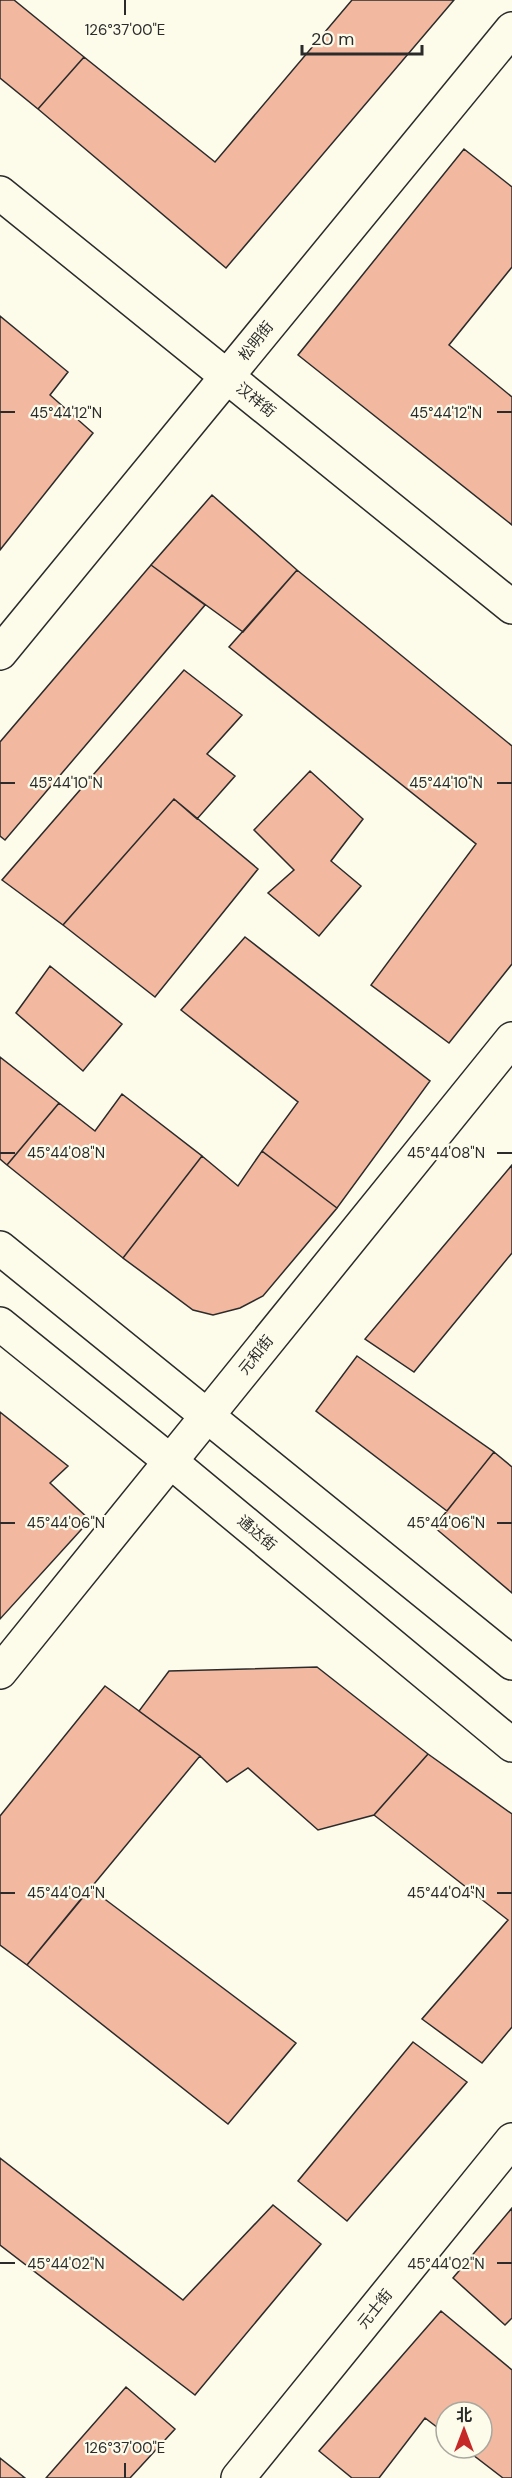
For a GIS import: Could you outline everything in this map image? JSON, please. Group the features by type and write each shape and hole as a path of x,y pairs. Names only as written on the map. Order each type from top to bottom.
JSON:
{"street":[{"name":"松明街","path":"0,653 512,29"},
{"name":"汉祥街","path":"0,193 512,607"},
{"name":"元和街","path":"0,1672 512,1039"},
{"path":"0,1248 512,1662"},
{"name":"通达街","path":"0,1324 170,1461 512,1745"},
{"name":"元士街","path":"238,2478 512,2140"}],"building":[{"path":"0,0 14,0 84,57 38,109 0,78"},
{"path":"352,0 454,0 226,268 38,109 84,57 215,162"},
{"path":"464,149 512,187 512,267 449,345 512,397 512,525 298,355"},
{"path":"0,316 68,372 50,395 93,433 0,550"},
{"path":"212,495 297,570 243,632 151,565"},
{"path":"151,565 205,605 5,840 0,836 0,742"},
{"path":"297,570 512,746 512,964 449,1043 371,985 476,844 229,647"},
{"path":"184,670 242,715 207,754 235,776 197,819 174,799 63,925 2,880"},
{"path":"310,771 363,819 331,861 361,886 319,936 268,893 294,870 254,830"},
{"path":"174,799 258,869 155,997 63,925"},
{"path":"245,937 430,1081 337,1208 262,1151 298,1102 181,1010"},
{"path":"50,966 122,1024 83,1071 16,1013"},
{"path":"0,1057 59,1103 7,1165 0,1159"},
{"path":"122,1094 202,1156 123,1258 7,1165 59,1103 95,1131"},
{"path":"262,1151 337,1208 263,1296 240,1308 213,1315 193,1310 123,1258 202,1156 238,1186"},
{"path":"512,1165 512,1253 414,1372 365,1339"},
{"path":"357,1356 494,1452 447,1511 316,1411"},
{"path":"0,1412 68,1466 50,1483 90,1520 0,1619"},
{"path":"494,1452 512,1467 512,1593 434,1527"},
{"path":"317,1667 428,1754 374,1815 318,1830 248,1768 227,1782 200,1756 139,1711 169,1671"},
{"path":"105,1686 200,1756 27,1965 0,1945 0,1816"},
{"path":"428,1754 512,1814 512,2027 482,2063 422,2019 508,1920 374,1815"},
{"path":"90,1888 296,2043 228,2124 27,1965"},
{"path":"413,2042 467,2082 347,2221 298,2181"},
{"path":"0,2158 183,2300 273,2205 321,2244 195,2395 0,2245"},
{"path":"512,2208 512,2318 505,2325 453,2278"},
{"path":"441,2311 512,2370 512,2478 503,2478 480,2460 494,2460 494,2400 434,2400 434,2425 425,2418 379,2478 352,2478 319,2451"},
{"path":"126,2387 175,2429 130,2478 46,2478"},
{"path":"0,2458 25,2478 0,2478"}]}
